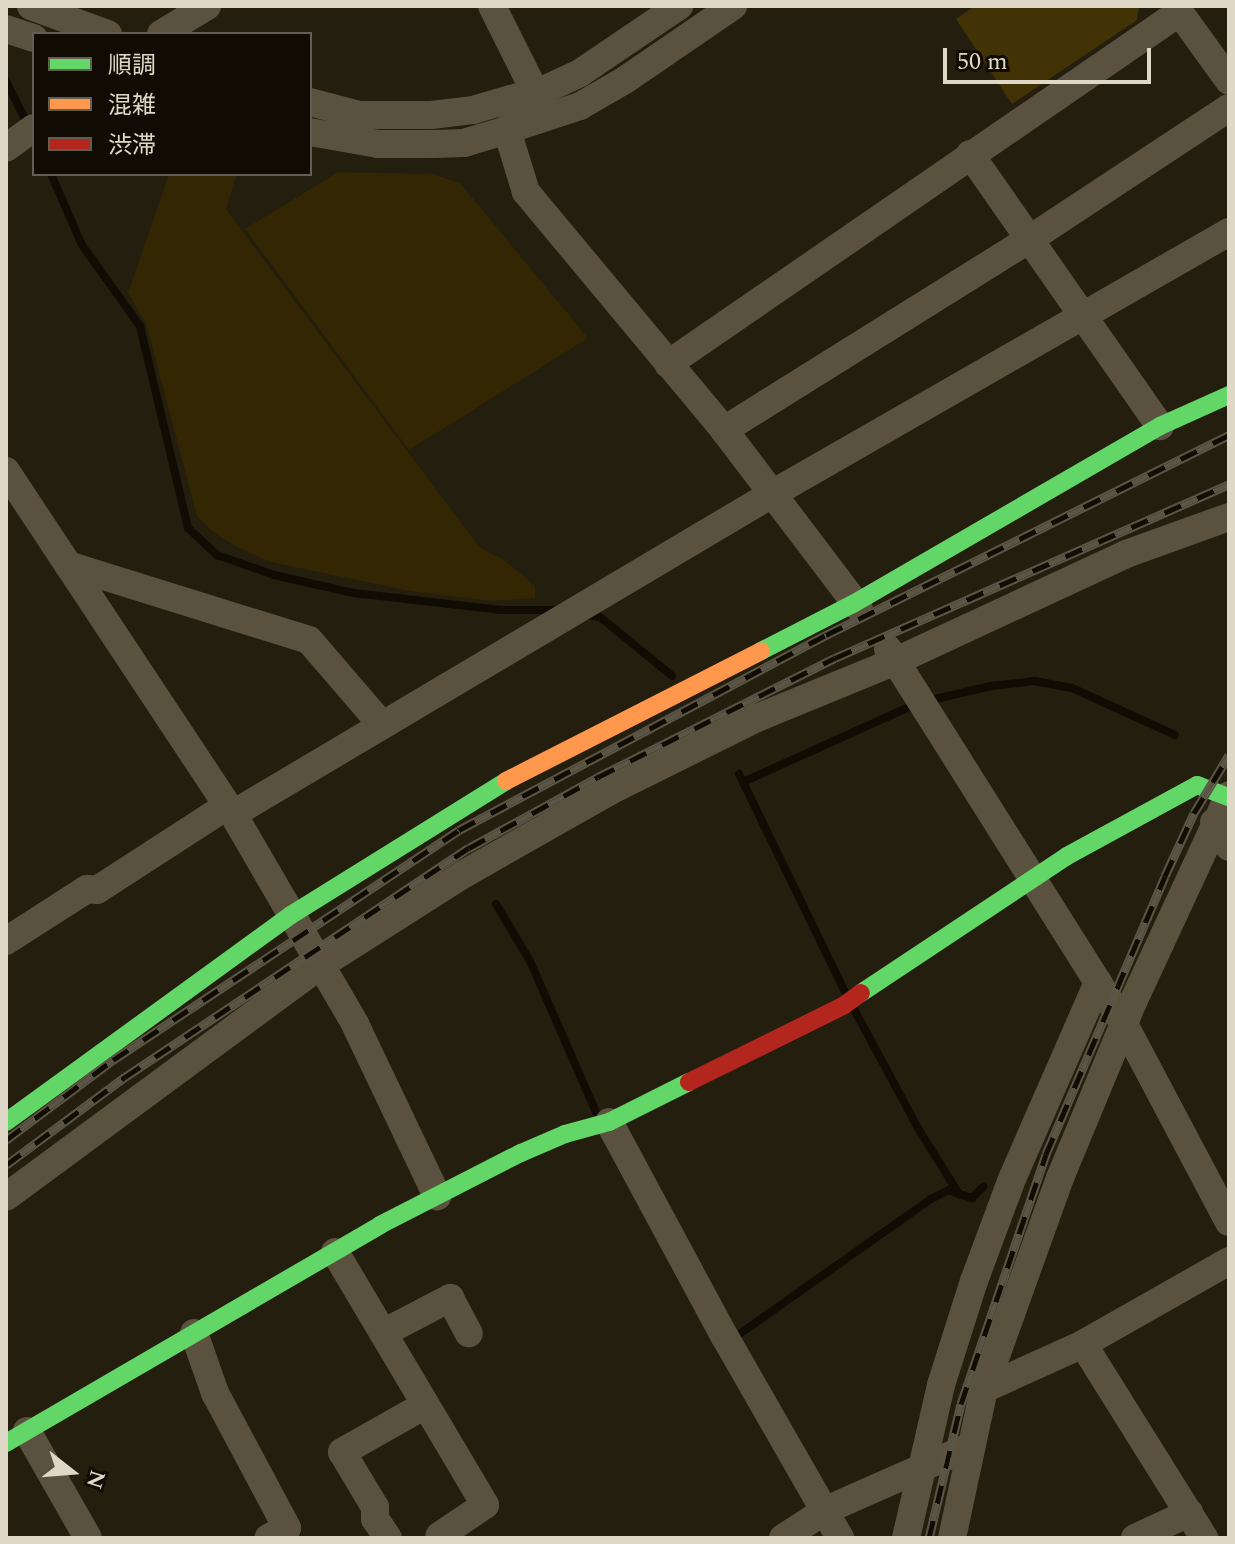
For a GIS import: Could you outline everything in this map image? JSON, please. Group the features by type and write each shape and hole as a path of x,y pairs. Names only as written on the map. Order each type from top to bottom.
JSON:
{"street":[{"path":"31,6 102,32"},
{"path":"164,32 207,6"},
{"path":"492,6 535,92"},
{"path":"312,103 359,115 453,113 535,92 580,73 679,6"},
{"path":"312,132 378,144 464,143 580,106 625,80 733,6"},
{"path":"668,364 1177,9 1229,81"},
{"path":"6,29 32,37"},
{"path":"507,130 535,92"},
{"path":"724,430 1030,239 1229,108"},
{"path":"453,113 507,130"},
{"path":"6,148 32,129"},
{"path":"507,130 526,192 724,430 856,606"},
{"path":"970,154 1160,426"},
{"path":"6,941 87,889 97,890 772,494 1229,232"},
{"path":"6,1122 291,915 500,784 856,606 1160,426 1229,395"},
{"path":"6,471 230,810 355,1024 437,1196"},
{"path":"6,1197 321,965 464,874 610,791 892,655 1126,554 1229,517"},
{"path":"68,565 309,640 382,725"},
{"path":"892,655 1124,1024 1229,1222"},
{"path":"88,1538 16,1437 437,1196 565,1134 609,1122 843,1006 913,955 1034,878 1197,785 1228,796 1124,1024 1060,1178 984,1389 952,1538"},
{"path":"1214,822 1229,847"},
{"path":"906,1538 941,1385 974,1281 1012,1179 1098,982"},
{"path":"609,1122 725,1337 840,1538"},
{"path":"335,1252 485,1505 439,1536"},
{"path":"984,1389 1083,1344 1229,1261"},
{"path":"383,1333 450,1298 469,1333"},
{"path":"194,1333 215,1393 287,1528 268,1538"},
{"path":"1083,1344 1204,1538"},
{"path":"388,1538 375,1519 375,1507 342,1452 425,1405"},
{"path":"783,1538 826,1510 971,1446"},
{"path":"1135,1538 1189,1513"}],"shaded area":[{"path":"975,6 1139,6 1137,20 1012,104 956,19"},
{"path":"338,172 432,174 460,183 588,338 409,450 245,229"},
{"path":"168,176 236,176 226,209 479,547 504,560 535,586 535,598 491,601 405,590 271,562 239,548 211,530 197,516 146,323 128,293"}],"waterway":[{"path":"6,81 29,127"},
{"path":"52,176 82,245 140,326 188,528 217,555 274,575 354,593 500,610 561,610"},
{"path":"586,615 600,617 672,676"},
{"path":"739,774 743,782 918,703 991,686 1035,681 1072,688 1175,735"},
{"path":"743,782 845,992"},
{"path":"496,904 530,961 596,1112"},
{"path":"855,1011 918,1128 959,1194 972,1198 983,1187"},
{"path":"731,1340 931,1199 949,1190 962,1195"}],"railway":[{"path":"6,1140 113,1060 459,830 826,635 1229,435"},
{"path":"6,1165 125,1077 469,848 598,777 835,658 1229,484"},
{"path":"929,1538 961,1404 1046,1154 1165,876 1194,813 1229,755"}],"traffic: fast":[{"path":"761,651 853,604 1160,426 1229,395"},
{"path":"6,1122 291,915 506,781"},
{"path":"861,993 1067,856 1197,785 1228,797"},
{"path":"6,1443 380,1225 521,1153 565,1134 609,1122 689,1082"}],"traffic: slow":[{"path":"506,781 761,651"}],"traffic: jam":[{"path":"689,1082 843,1006 861,993"}]}
